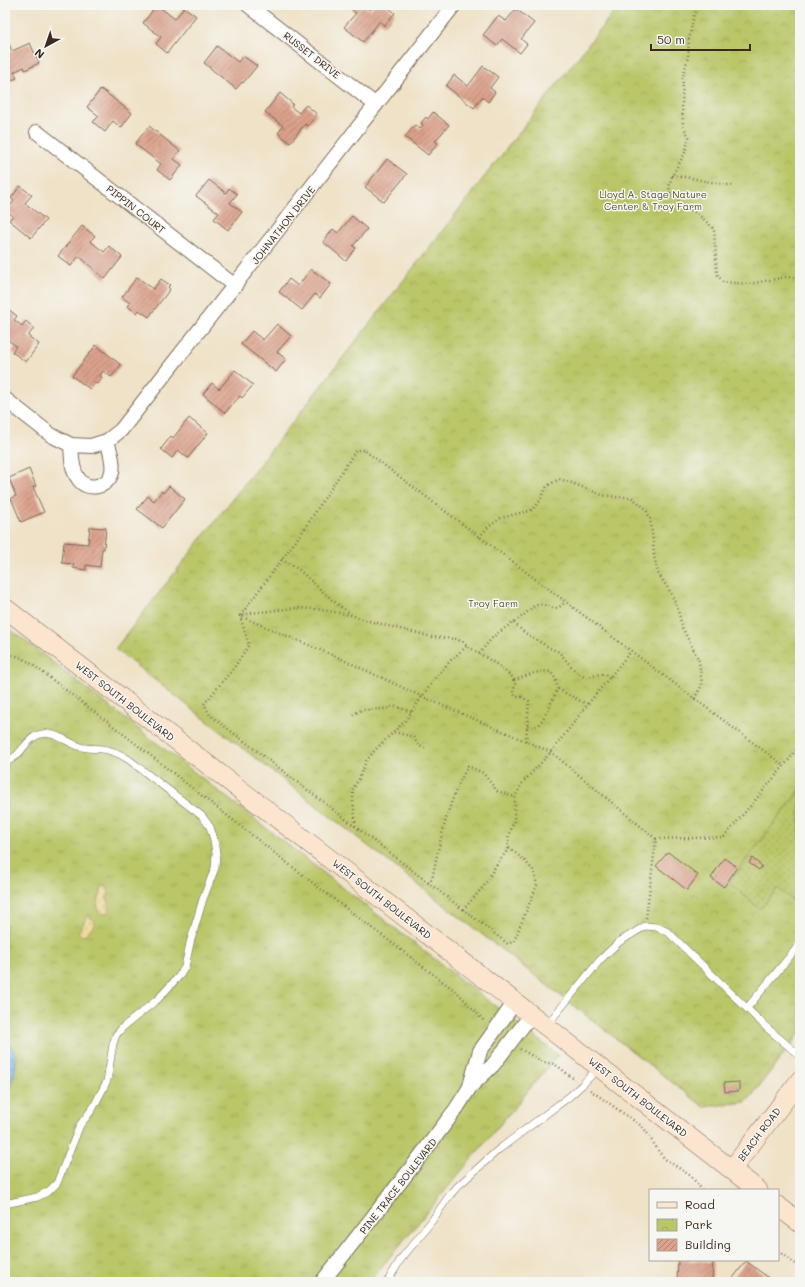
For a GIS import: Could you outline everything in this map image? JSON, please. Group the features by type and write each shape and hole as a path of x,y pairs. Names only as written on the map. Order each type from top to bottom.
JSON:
{"main road":[{"name":"WEST SOUTH BOULEVARD","path":"6,612 539,1020 757,1189"},
{"name":"BEACH ROAD","path":"732,1169 800,1080"},
{"path":"779,1207 800,1223"}],"street":[{"name":"RUSSET DRIVE","path":"248,5 376,105"},
{"name":"JOHNATHON DRIVE","path":"71,445 91,446 107,441 121,430 454,5"},
{"name":"PIPPIN COURT","path":"37,132 235,286"},
{"path":"5,399 51,435 71,445 73,465 77,478 84,484 96,487 106,482 112,473 112,457 107,441"},
{"name":"PINE TRACE BOULEVARD","path":"470,1087 480,1051 515,1002"},
{"name":"PINE TRACE BOULEVARD","path":"322,1282 419,1158 456,1109 470,1087 539,1020"}],"lane":[{"path":"5,762 17,756 28,742 37,735 45,733 55,735 80,747 103,749 116,753 128,759 202,816 210,827 216,853 215,868 190,943 185,967 179,976 158,998 123,1027 116,1035 113,1044 107,1081 93,1108 80,1125 57,1183 49,1191 37,1197 5,1204"},
{"path":"539,1020 619,942 645,926 657,927 668,932 765,1026 800,1056"},
{"path":"747,1008 800,944"},
{"path":"387,1282 401,1259 458,1186 498,1150 570,1096 599,1067"}],"path":[{"path":"700,5 694,15 689,39 688,57 683,76 683,126 689,138 685,153 672,176 669,187 671,196 700,216 714,229 717,274 723,282 749,284 786,277 800,278"},
{"path":"672,176 736,186"},
{"path":"240,616 303,531 356,450 364,450 784,766"},
{"path":"479,537 488,526 501,518 532,510 540,501 547,486 559,480 572,483 602,495 632,497 646,508 650,519 654,556 658,573 671,593 678,610 682,627 699,661 702,685 694,699"},
{"path":"282,559 298,569 351,615"},
{"path":"479,654 501,631 514,623 535,605 545,605 554,609 560,608 565,602"},
{"path":"240,616 250,613 296,608 317,609 351,615 432,637 456,639 498,665 514,680 515,684 513,692 516,697 522,697 529,701 526,741"},
{"path":"240,616 337,657 423,697 551,752 656,839 724,837 800,745"},
{"path":"240,616 249,645 233,669 204,704 210,715 508,944 514,940 537,885 534,871 523,859 509,848"},
{"path":"514,623 525,633 559,652 576,672 586,678 596,674 606,674 610,677"},
{"path":"354,826 355,817 353,789 359,779 366,761 412,712 436,677 452,659 467,646"},
{"path":"463,910 484,886 495,866 509,848 508,838 514,821 515,797 523,782 551,752 631,651"},
{"path":"5,652 29,662 117,729 318,887 454,990 482,1019"},
{"path":"514,680 531,673 543,671 551,672 555,678 558,689 588,704"},
{"path":"526,726 538,726 542,723 553,696 558,689"},
{"path":"353,715 361,710 386,709 394,706 412,712"},
{"path":"394,732 413,737 418,746 425,748"},
{"path":"428,883 432,879 445,819 459,782 468,766 483,773 497,791 515,797"},
{"path":"645,926 656,839"},
{"path":"514,1046 543,1062 559,1066 582,1085 640,1125 646,1131 665,1159 691,1176 701,1189"},
{"path":"779,1252 800,1268"}],"green space":[{"name":"Troy Farm","path":"619,5 800,5 800,1033 750,1098 745,1102 704,1107 115,649"},
{"path":"10,629 558,1055 369,1282 5,1282 5,640"},
{"path":"800,790 800,907 778,888 760,909 729,882"}],"sand":[{"path":"104,886 108,888 109,891 107,898 109,911 105,914 100,913 97,908 101,889"},
{"path":"88,916 94,921 94,925 86,935 82,936 78,932"}],"water":[{"path":"5,1035 16,1059 15,1070 5,1106"}],"building":[{"path":"157,5 175,19 184,7 196,16 167,53 156,44 161,37 143,23"},
{"path":"357,5 363,5 370,10 374,5 386,5 395,13 384,26 380,21 363,42 344,27 356,13 352,10"},
{"path":"516,9 534,23 521,39 527,44 520,53 502,39 497,46 483,35 498,16 506,21"},
{"path":"30,43 39,63 25,70 24,67 14,72 17,78 5,82 5,46 9,44 12,51"},
{"path":"217,46 238,62 243,56 257,66 236,89 204,63"},
{"path":"483,66 498,77 490,88 495,92 488,102 482,97 474,108 446,86 454,75 468,86"},
{"path":"101,89 132,113 121,128 113,121 105,132 93,122 99,116 87,107"},
{"path":"280,93 293,104 291,107 299,113 306,105 317,114 308,126 305,124 290,143 278,133 283,126 265,112"},
{"path":"433,112 449,125 435,141 438,143 428,155 405,137 415,125 420,129 423,125 421,123 426,117 428,119"},
{"path":"149,126 180,151 174,159 182,165 170,180 157,170 161,164 135,144"},
{"path":"387,159 407,174 384,202 365,187"},
{"path":"209,180 226,193 229,188 237,194 230,203 242,212 228,230 214,219 219,213 196,196"},
{"path":"20,186 32,195 25,203 46,220 31,238 9,220 13,216 6,210 14,201 11,198"},
{"path":"352,216 367,229 353,246 356,248 346,261 323,242 333,229 338,233"},
{"path":"82,226 95,236 90,241 104,252 109,246 122,257 105,279 79,256 71,266 58,256"},
{"path":"311,269 331,284 320,298 315,294 302,310 279,292 289,279 298,286"},
{"path":"137,277 153,289 161,279 170,285 168,287 170,289 149,317 139,310 137,313 127,306 130,303 122,297"},
{"path":"8,309 17,316 14,320 22,326 26,321 34,328 28,336 39,344 26,362 12,352 16,346 5,338 5,314"},
{"path":"277,324 291,336 277,352 286,359 276,372 241,344 252,331 263,340"},
{"path":"96,345 121,365 111,377 103,371 100,376 102,378 90,389 72,376"},
{"path":"235,370 253,385 242,398 240,396 225,413 203,394 212,383 219,389"},
{"path":"189,418 208,433 188,458 178,450 172,458 161,449 171,436 173,438"},
{"path":"29,469 36,486 33,487 44,512 21,522 11,498 16,496 9,478"},
{"path":"169,486 185,499 162,528 137,509 148,496 154,501 162,491 163,493"},
{"path":"90,527 106,528 104,549 102,549 100,567 86,565 86,570 73,568 74,564 62,563 64,542 88,544"},
{"path":"668,852 698,875 687,890 656,866"},
{"path":"724,858 737,867 724,887 711,878"},
{"path":"752,858 762,866 759,870 749,863"},
{"path":"739,1082 739,1091 725,1092 724,1083"},
{"path":"678,1261 713,1262 712,1282 677,1282"},
{"path":"746,1261 774,1282 730,1282"}],"park label":[{"name":"Lloyd A. Stage Nature Center & Troy Farm","path":"653,200"}]}
